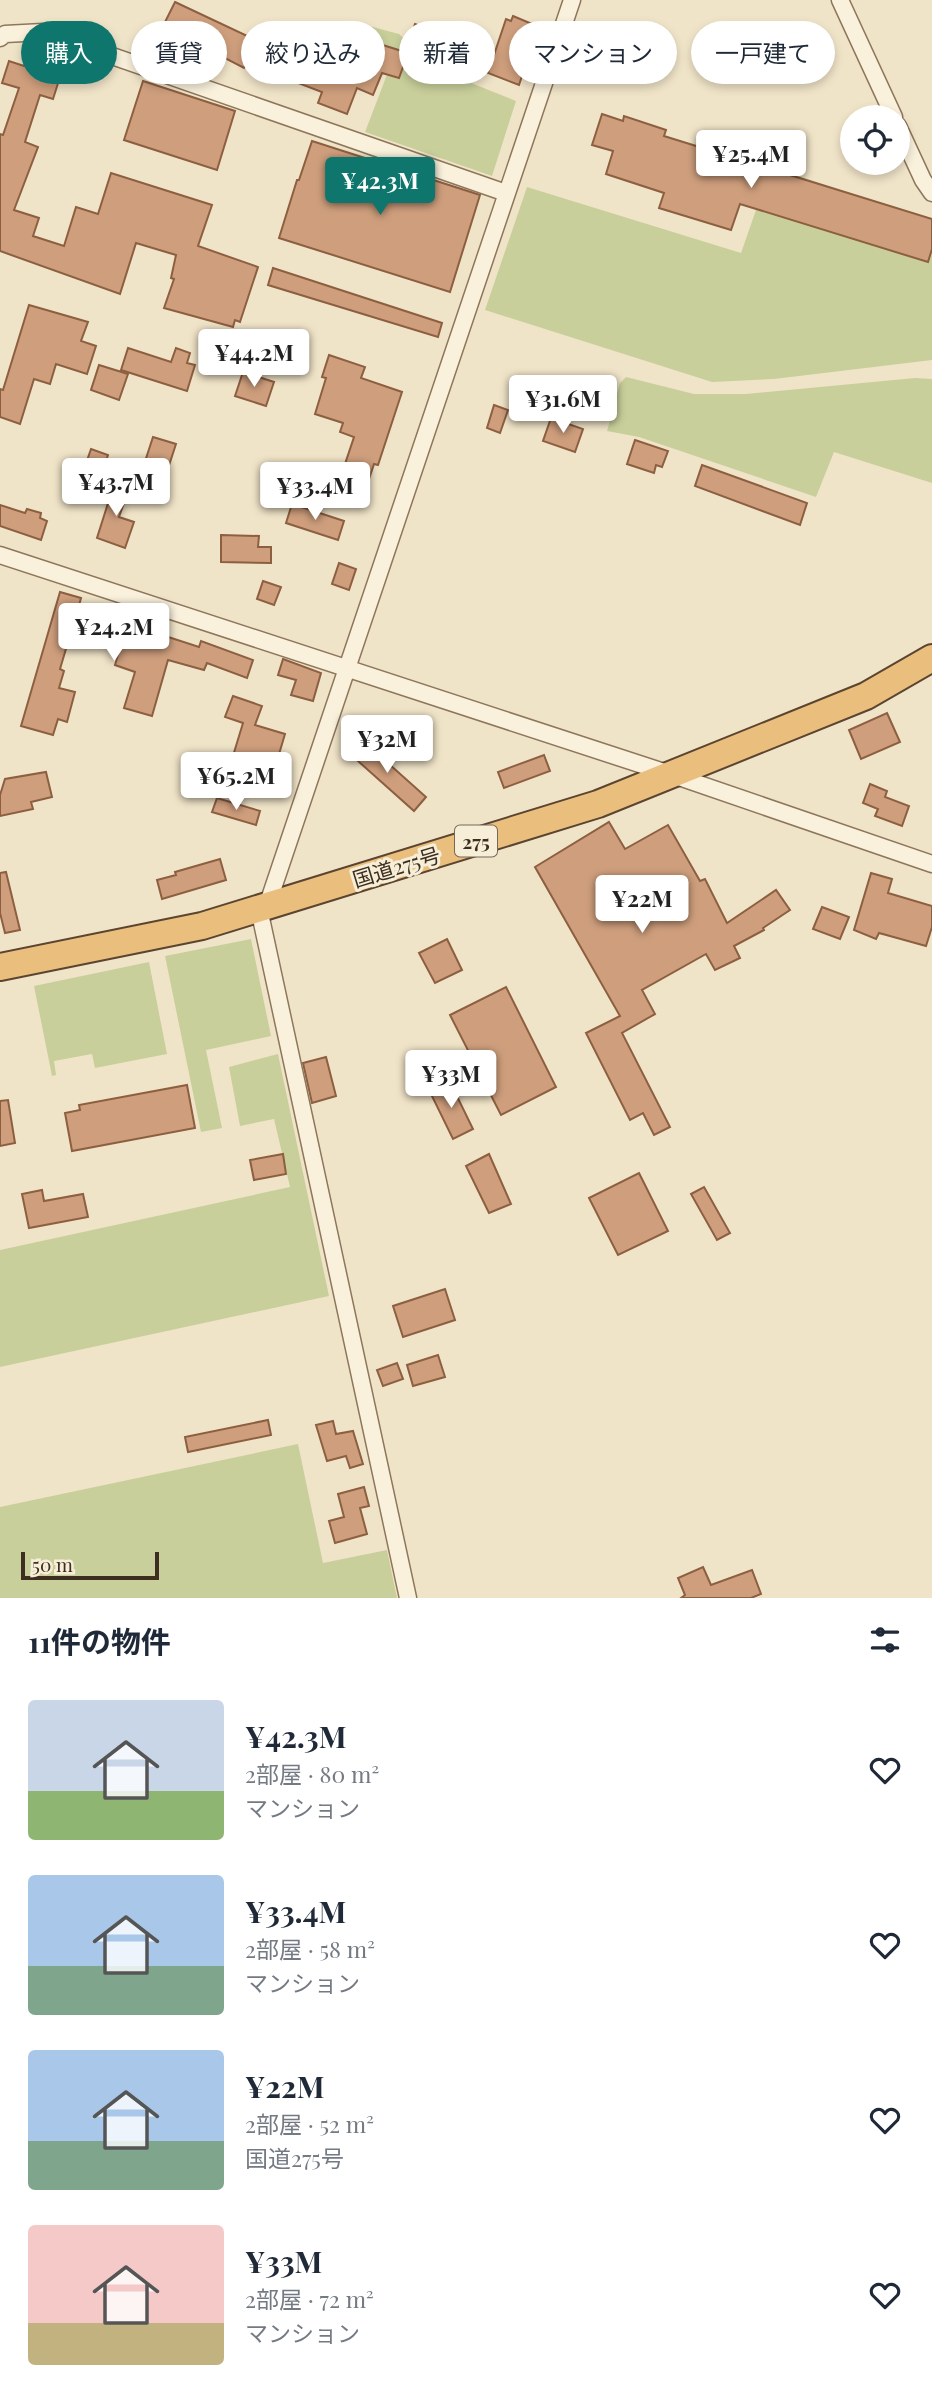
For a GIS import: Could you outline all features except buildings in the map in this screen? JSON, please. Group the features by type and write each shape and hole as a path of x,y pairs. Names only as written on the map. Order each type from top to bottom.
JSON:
{"highway":[{"name":"国道275号","path":"0,967 202,926 598,804 866,696 932,658"}],"street":[{"path":"408,1598 263,907 572,0"},
{"path":"840,0 888,105"},
{"path":"0,38 5,34 43,32 506,193"},
{"path":"910,151 932,193"},
{"path":"0,555 670,774 932,864"}],"green space":[{"path":"385,30 399,34 399,84 474,84 516,101 492,176 365,132 388,72 385,71"},
{"path":"771,167 932,220 932,360 774,379 712,382 485,310 527,187 741,253"},
{"path":"626,377 694,394 746,394 915,378 932,379 932,483 834,452 816,497 639,437 607,431 620,383"},
{"path":"251,939 271,1036 206,1050 222,1128 201,1132 165,956"},
{"path":"149,962 167,1054 95,1068 92,1054 54,1061 56,1075 52,1076 34,986"},
{"path":"278,1054 329,1296 0,1367 0,1250 290,1187 274,1119 240,1126 229,1067"},
{"path":"298,1444 323,1563 387,1550 397,1598 0,1598 0,1507"}]}
